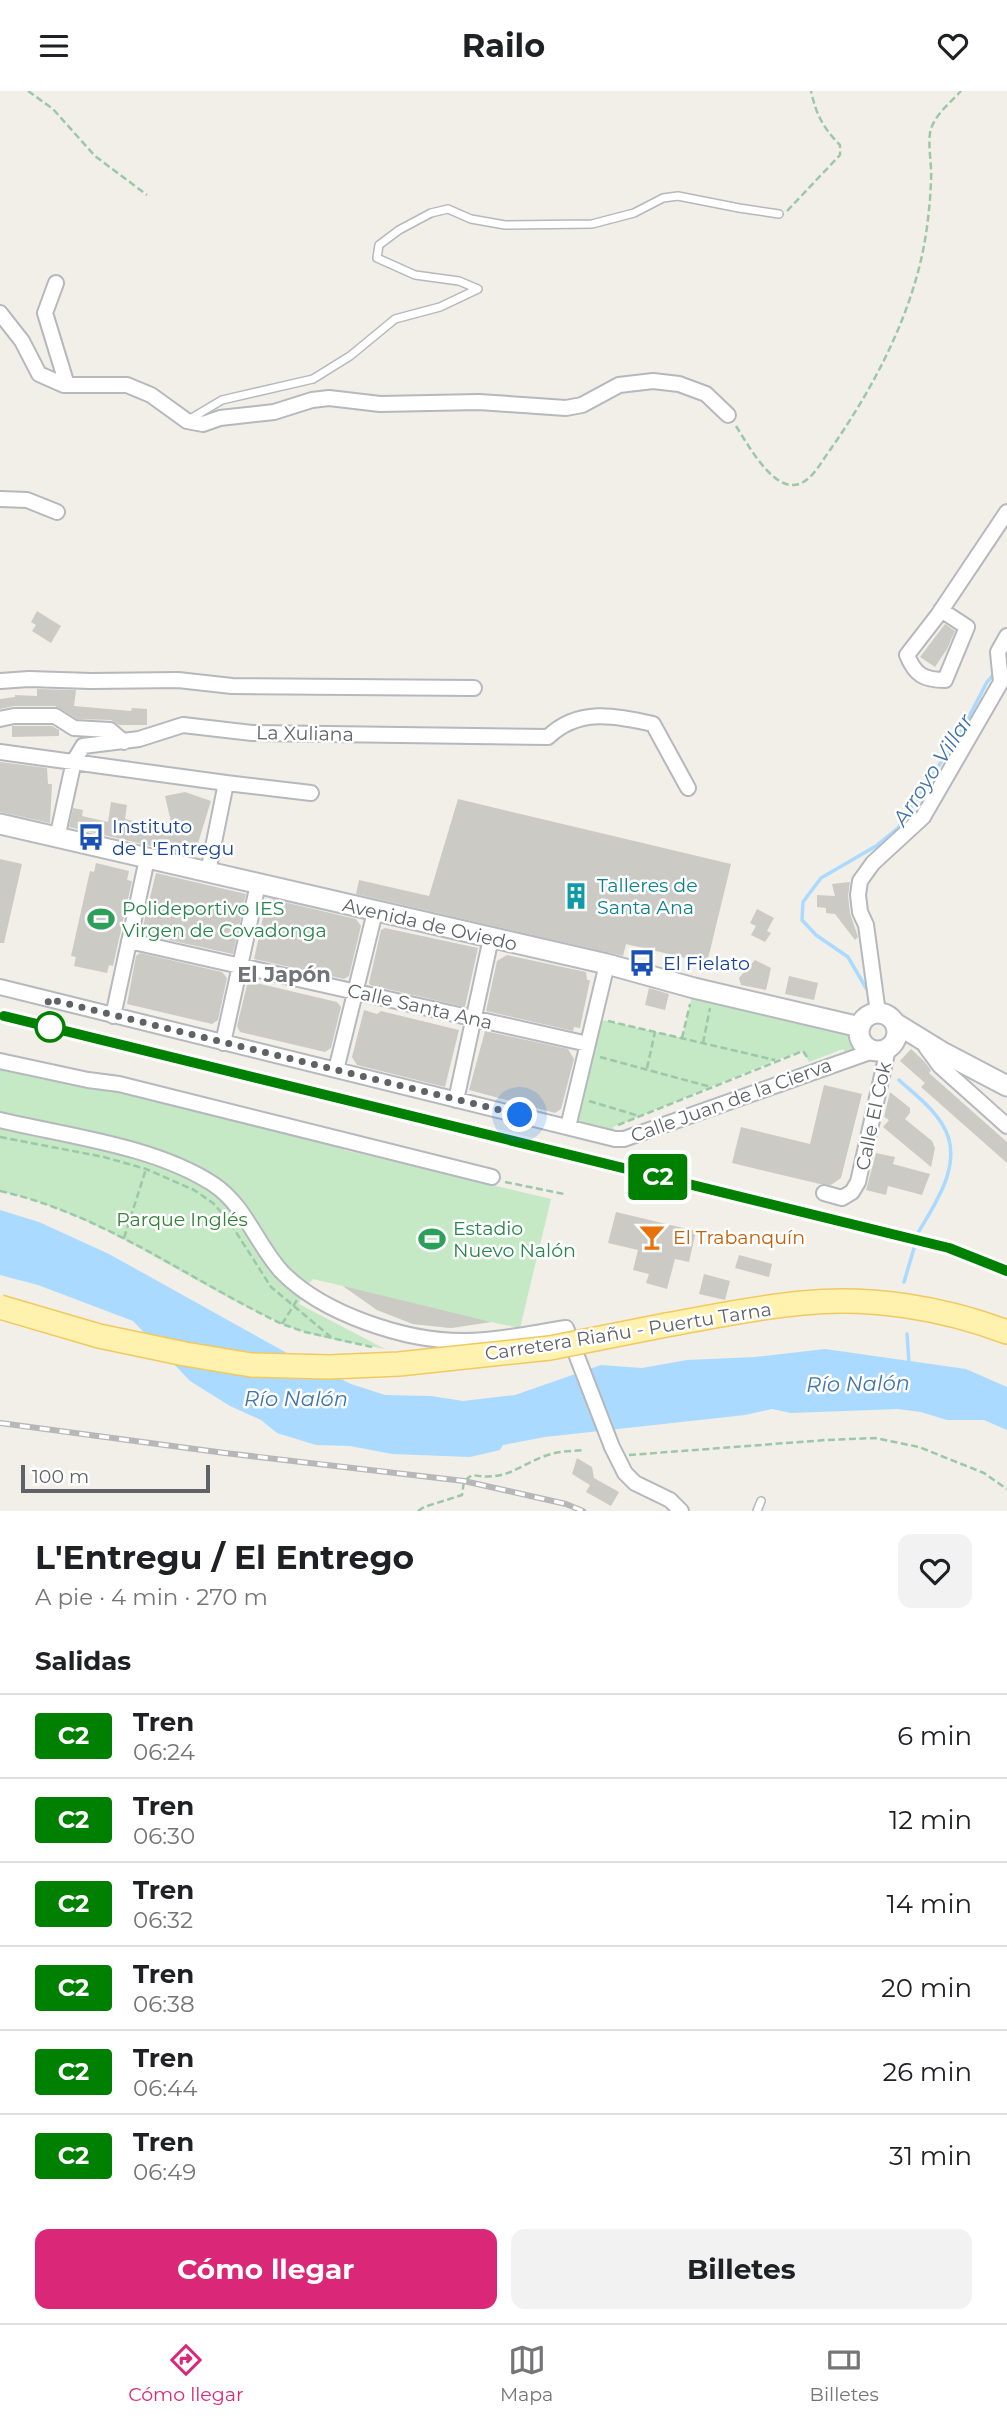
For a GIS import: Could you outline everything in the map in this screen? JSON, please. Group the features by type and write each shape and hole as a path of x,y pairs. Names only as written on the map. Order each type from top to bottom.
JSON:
{"main road":[{"name":"Carretera Riañu - Puertu Tarna","path":"0,1307 99,1336 185,1354 251,1364 329,1367 399,1364 550,1348 792,1304 852,1301 900,1305 949,1314 1007,1332"}],"street":[{"path":"56,283 45,313 67,385"},
{"path":"0,313 22,341 39,374 67,385 127,385 150,395 187,421 203,424 220,418 274,412 312,400 329,398 380,404 479,402 566,408 582,405 619,385 653,381 679,384 706,394 728,415"},
{"path":"0,499 27,500 57,512"},
{"path":"941,610 967,627 945,680 928,680 913,670 907,655 1007,512"},
{"path":"1007,636 998,652 1003,679 923,817 873,863 860,881 858,895 860,912 866,925 878,1013 888,1015 875,1041 935,1050 1007,1086"},
{"path":"4,680 178,680 232,687 474,688"},
{"name":"La Xuliana","path":"74,761 83,746 124,742 183,725 252,733 548,737 555,730 582,717 618,715 653,724 688,788"},
{"path":"0,719 55,716 74,728 110,730 124,742"},
{"path":"0,752 311,793"},
{"path":"57,838 74,761"},
{"path":"208,872 226,783"},
{"name":"Avenida de Oviedo","path":"0,824 607,964 714,991 875,1041"},
{"path":"113,1016 147,859"},
{"path":"223,1043 258,884"},
{"path":"336,1070 374,912"},
{"path":"456,1100 491,938"},
{"name":"Calle Santa Ana","path":"129,941 474,1018 587,1049"},
{"path":"568,1127 607,964"},
{"name":"Calle Juan de la Cierva","path":"0,987 615,1139 624,1139 875,1041"},
{"name":"Calle El Cok","path":"824,1193 842,1198 852,1192 858,1182 875,1041"},
{"path":"935,1050 940,1066 1007,1126"},
{"path":"0,1061 119,1084 492,1177"},
{"path":"0,1120 146,1153 194,1173 215,1185 235,1203 276,1265 288,1277 336,1309 375,1325 412,1336 454,1341 490,1340 566,1328 625,1473 635,1483 670,1500 681,1511"}],"lane":[{"path":"187,421 222,400 313,379 350,356 395,319 440,307 478,289 459,281 415,275 377,258 379,246 399,230 431,213 448,209 471,219 505,225 592,224 634,213 663,198 678,196 779,213"},
{"path":"757,1511 761,1501"}],"path":[{"path":"28,91 53,109 95,156 147,195"},
{"path":"779,213 788,211 840,155 840,145 825,130 817,115 811,91"},
{"path":"728,415 762,465 778,480 793,486 806,481 818,468 850,423 872,384 903,314 921,259 925,234 931,182 930,134 934,121 961,91"},
{"path":"682,1038 694,988"},
{"path":"703,1043 714,991"},
{"path":"594,1018 776,1061"},
{"path":"646,1068 655,1032"},
{"path":"587,1049 711,1087"},
{"path":"615,1139 612,1127 776,1061 803,1051 809,1062"},
{"path":"575,1097 639,1116"},
{"path":"0,1137 104,1157 146,1169 194,1190 213,1203 229,1221 271,1287 334,1339"},
{"path":"124,1238 146,1169"},
{"path":"492,1177 511,1185 564,1194"},
{"path":"0,1191 54,1206 124,1238 282,1324 372,1347"},
{"path":"282,1324 292,1306"},
{"path":"614,1451 875,1438 919,1447 984,1473 1007,1489"},
{"path":"418,1511 462,1495 464,1481 472,1475 489,1478 500,1476 544,1456 584,1450"}],"green space":[{"path":"694,988 859,1034 861,1042 850,1057 843,1049 809,1062 803,1051 776,1060 613,1127 615,1139 568,1127 594,1018 682,1038"},
{"name":"Parque Inglés","path":"0,1061 346,1140 344,1150 551,1199 520,1328 491,1322 451,1328 413,1324 377,1310 343,1286 313,1279 304,1289 299,1304 385,1349 319,1336 293,1328 245,1306 76,1216 0,1191"}],"water":[{"name":"Río Nalón","path":"0,1210 39,1222 109,1254 287,1353 351,1384 385,1395 431,1396 463,1401 515,1395 601,1365 642,1368 687,1360 755,1357 825,1349 966,1369 1007,1387 1007,1430 984,1420 947,1420 921,1412 898,1409 791,1413 772,1409 745,1415 545,1437 503,1445 500,1450 470,1457 392,1454 350,1446 316,1445 277,1433 261,1420 230,1406 190,1381 133,1321 38,1285 0,1275"}],"building":[{"path":"37,611 61,626 51,643 32,631 36,625 31,622"},
{"path":"945,624 955,631 935,667 920,657"},
{"path":"37,689 76,690 74,706 131,711 132,708 147,709 147,725 119,725 111,720 77,719 55,706 14,706 0,709 0,699 15,695 37,696"},
{"path":"12,726 52,726 59,730 59,736 12,737"},
{"path":"0,762 47,768 48,784 52,784 50,823 0,812"},
{"path":"185,792 211,801 194,856 69,827 73,808 83,810 82,816 108,822 111,802 127,805 125,819 173,831 165,796"},
{"name":"Talleres de Santa Ana","path":"458,799 731,864 707,963 626,944 623,956 356,894 359,880 429,896"},
{"path":"0,859 22,864 4,943 0,943"},
{"name":"Polideportivo IES Virgen de Covadonga","path":"96,863 129,871 127,880 132,881 113,966 109,965 107,973 74,966 76,957 71,956 90,871 94,872"},
{"path":"156,873 246,894 233,954 141,934"},
{"path":"850,882 850,913 858,937 855,940 835,914 826,913 826,908 817,907 817,895 835,896 832,884"},
{"path":"271,899 356,919 361,926 349,976 344,979 254,959 266,903"},
{"path":"757,909 774,918 767,931 771,933 765,942 751,935 756,926 750,923"},
{"path":"385,928 478,948 465,1007 370,985 381,930"},
{"path":"140,953 222,972 227,978 218,1020 212,1024 127,1004 136,956"},
{"path":"507,955 586,972 587,980 590,980 580,1028 574,1027 573,1031 486,1011 497,961"},
{"path":"755,960 771,968 766,990 741,985 739,978"},
{"path":"789,976 818,983 814,1000 785,994"},
{"path":"252,982 337,1002 341,1007 331,1048 325,1052 240,1032 237,1026 247,985"},
{"path":"649,988 669,994 665,1010 645,1005"},
{"path":"364,1010 377,1014 381,1011 459,1030 445,1087 357,1065 352,1057"},
{"path":"485,1031 568,1049 574,1059 561,1109 555,1113 469,1090"},
{"path":"911,1049 931,1070 929,1073 1007,1142 1007,1163 921,1087 925,1083 900,1061"},
{"path":"824,1085 862,1094 841,1178 831,1185 820,1184 732,1163 741,1127 810,1144"},
{"path":"890,1092 910,1108 905,1119 932,1141 935,1148 931,1167 883,1127 889,1120 884,1117"},
{"path":"876,1153 895,1157 893,1164 930,1174 922,1195 888,1186 886,1195 866,1190"},
{"name":"El Trabanquín","path":"616,1212 696,1231 689,1262 675,1259 667,1289 646,1283 649,1274 633,1270 638,1250 608,1243"},
{"path":"739,1255 772,1264 769,1277 735,1268"},
{"path":"704,1274 730,1281 725,1300 699,1294"},
{"path":"343,1286 491,1322 451,1328 413,1324 377,1310"},
{"path":"577,1458 592,1467 594,1478 619,1492 611,1506 586,1492 590,1485 572,1474"}],"waterway":[{"name":"Arroyo Villar","path":"866,988 848,957 816,935 802,920 803,902 821,878 876,846 898,828 962,730 987,682 996,672"},
{"name":"Arroyo Villar","path":"899,1080 938,1118 948,1137 951,1151 950,1165 941,1193 919,1231"},
{"name":"Arroyo Villar","path":"904,1282 915,1245"},
{"name":"Arroyo Villar","path":"907,1334 909,1363"}],"railway":[{"path":"0,1015 949,1248 1007,1271"},
{"path":"0,1423 464,1481 566,1504 583,1511"}],"train":[{"name":"C2","path":"4,1016 949,1248 1007,1271"}],"place":[{"name":"Instituto de L'Entregu","path":"91,837"},
{"name":"Talleres de Santa Ana","path":"576,896"},
{"name":"Polideportivo IES Virgen de Covadonga","path":"101,919"},
{"name":"El Fielato","path":"642,963"},
{"name":"El Trabanquín","path":"652,1237"},
{"name":"Estadio Nuevo Nalón","path":"432,1239"}],"district":[{"name":"El Japón","path":"284,975"}],"route":[{"path":"50,1027 48,999 520,1115"}]}
